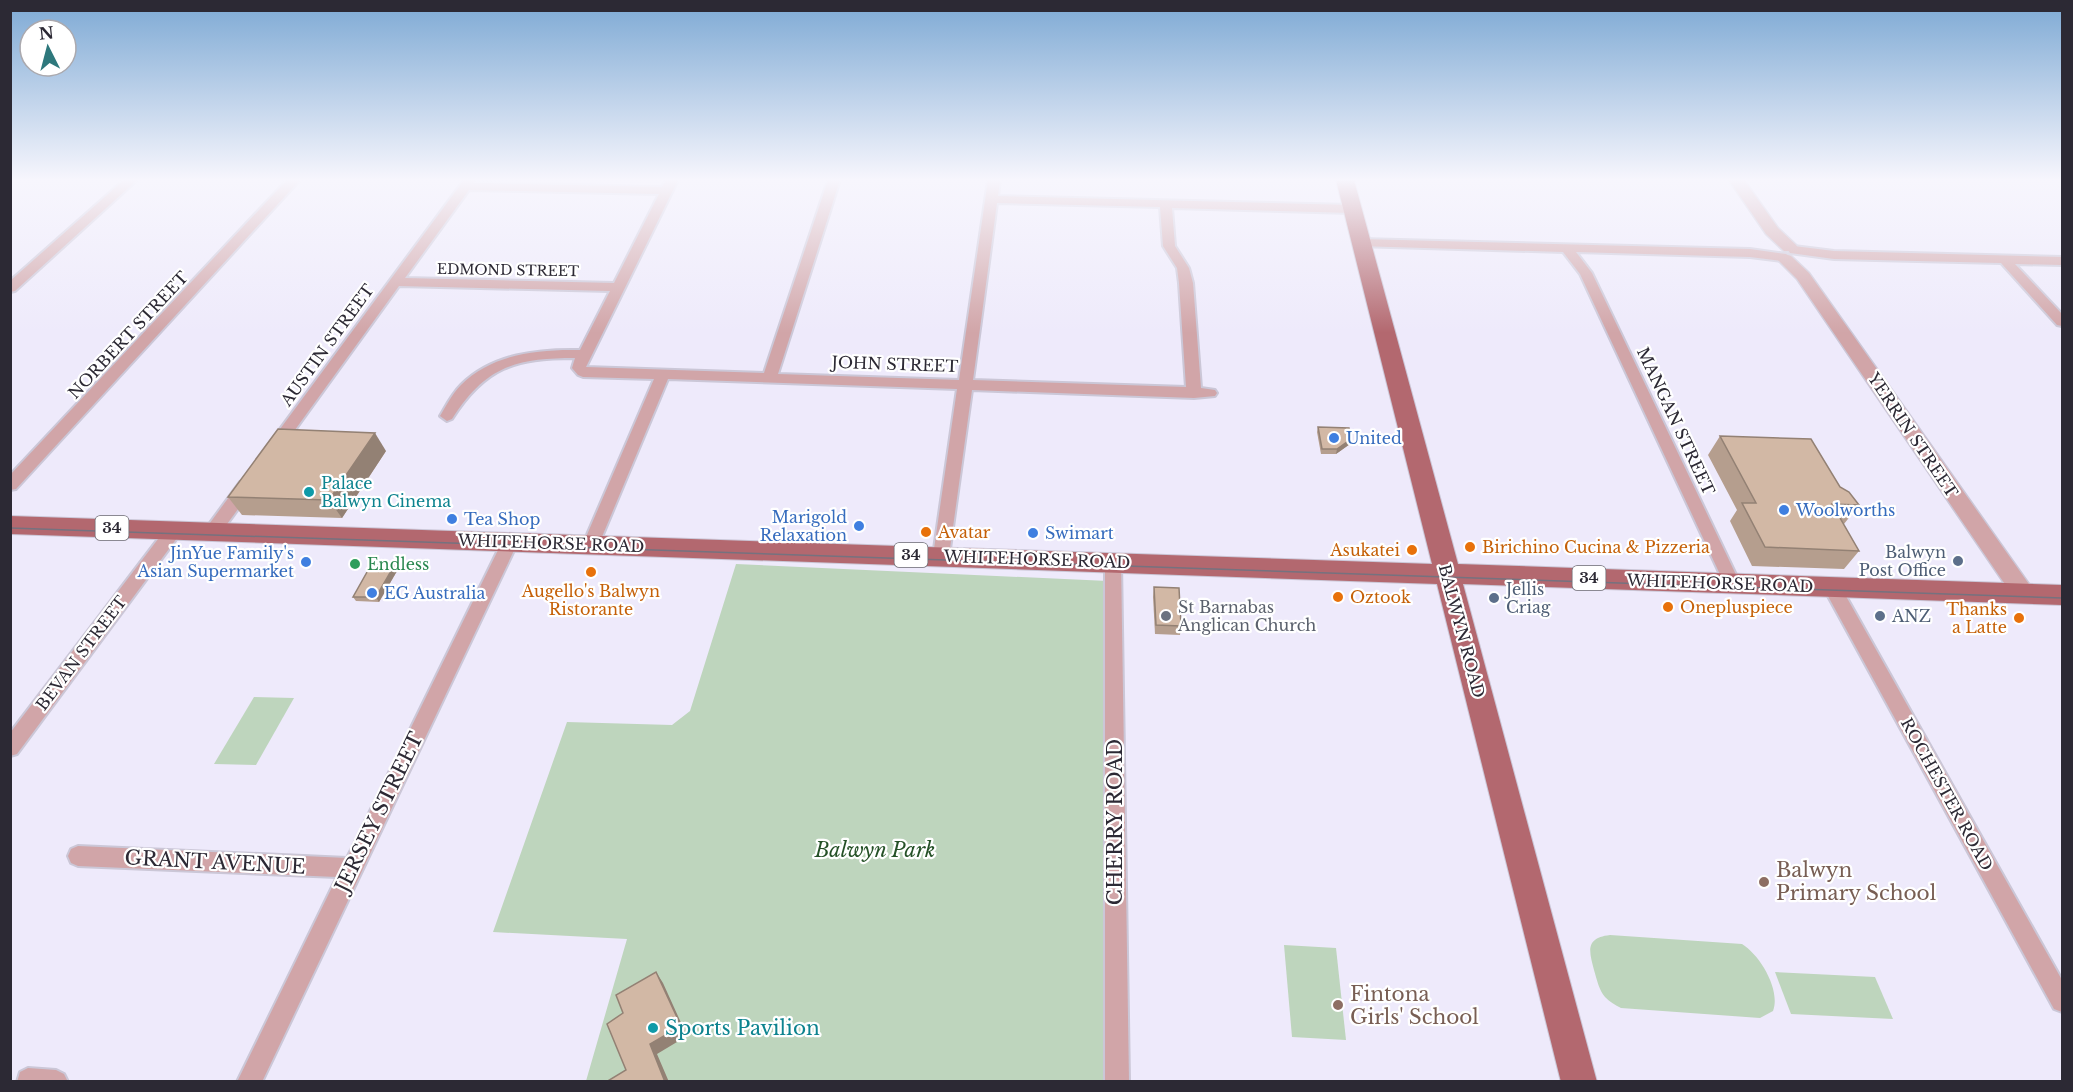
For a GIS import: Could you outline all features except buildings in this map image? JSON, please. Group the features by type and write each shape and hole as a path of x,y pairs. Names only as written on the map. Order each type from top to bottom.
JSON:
{"main road":[{"name":"BALWYN ROAD","path":"1358,231 1579,1082"},
{"name":"WHITEHORSE ROAD","path":"10,525 2062,595"}],"street":[{"path":"10,288 74,231"},
{"name":"NORBERT STREET","path":"10,485 247,231"},
{"name":"AUSTIN STREET","path":"213,531 433,231"},
{"path":"447,416 468,386 493,369 537,355 584,354 646,231"},
{"path":"770,378 818,231"},
{"path":"941,556 987,231"},
{"path":"1168,231 1169,246 1183,268 1186,283 1194,393"},
{"name":"YERRIN STREET","path":"1772,231 2023,593"},
{"path":"1361,243 1750,252 1790,256 1834,255 2062,261"},
{"name":"MANGAN STREET","path":"1566,248 1586,273 1732,583"},
{"name":"MANGAN STREET","path":"1582,248 1586,273"},
{"path":"2004,259 2062,322"},
{"name":"EDMOND STREET","path":"396,282 619,287"},
{"name":"JOHN STREET","path":"584,354 580,369 590,373 1210,393"},
{"path":"591,544 663,375"},
{"name":"BEVAN STREET","path":"10,748 174,530"},
{"name":"JERSEY STREET","path":"249,1082 510,542"},
{"name":"CHERRY ROAD","path":"1113,562 1117,1082"},
{"name":"ROCHESTER ROAD","path":"1832,587 2062,1001"},
{"name":"GRANT AVENUE","path":"78,856 352,868"},
{"path":"28,1080 56,1082"}],"green space":[{"name":"Balwyn Park","path":"736,564 1108,581 1106,1081 586,1081 627,939 493,932 567,722 672,725 690,711"},
{"path":"254,697 294,698 256,765 214,764"},
{"path":"1610,935 1742,944 1756,956 1767,974 1774,993 1773,1011 1760,1018 1621,1008 1603,994 1597,981 1590,951 1596,939"},
{"path":"1284,945 1336,948 1346,1040 1292,1037"},
{"path":"1775,972 1875,977 1893,1019 1791,1014"}],"tram line":[{"path":"10,528 2062,598"}],"place":[{"name":"United","path":"1334,438"},
{"name":"Palace Balwyn Cinema","path":"309,492"},
{"name":"Woolworths","path":"1784,510"},
{"name":"Tea Shop","path":"452,519"},
{"name":"Marigold Relaxation","path":"859,526"},
{"name":"Avatar","path":"926,532"},
{"name":"Swimart","path":"1033,533"},
{"name":"Birichino Cucina & Pizzeria","path":"1470,547"},
{"name":"Asukatei","path":"1412,550"},
{"name":"Balwyn Post Office","path":"1958,561"},
{"name":"JinYue Family's Asian Supermarket","path":"306,562"},
{"name":"Endless","path":"355,564"},
{"name":"Augello's Balwyn Ristorante","path":"591,572"},
{"name":"EG Australia","path":"372,593"},
{"name":"Oztook","path":"1338,597"},
{"name":"Jellis Criag","path":"1494,598"},
{"name":"Onepluspiece","path":"1668,607"},
{"name":"St Barnabas Anglican Church","path":"1166,616"},
{"name":"ANZ","path":"1880,616"},
{"name":"Thanks a Latte","path":"2019,618"},
{"name":"Balwyn Primary School","path":"1764,882"},
{"name":"Fintona Girls' School","path":"1338,1005"},
{"name":"Sports Pavilion","path":"653,1028"}]}
